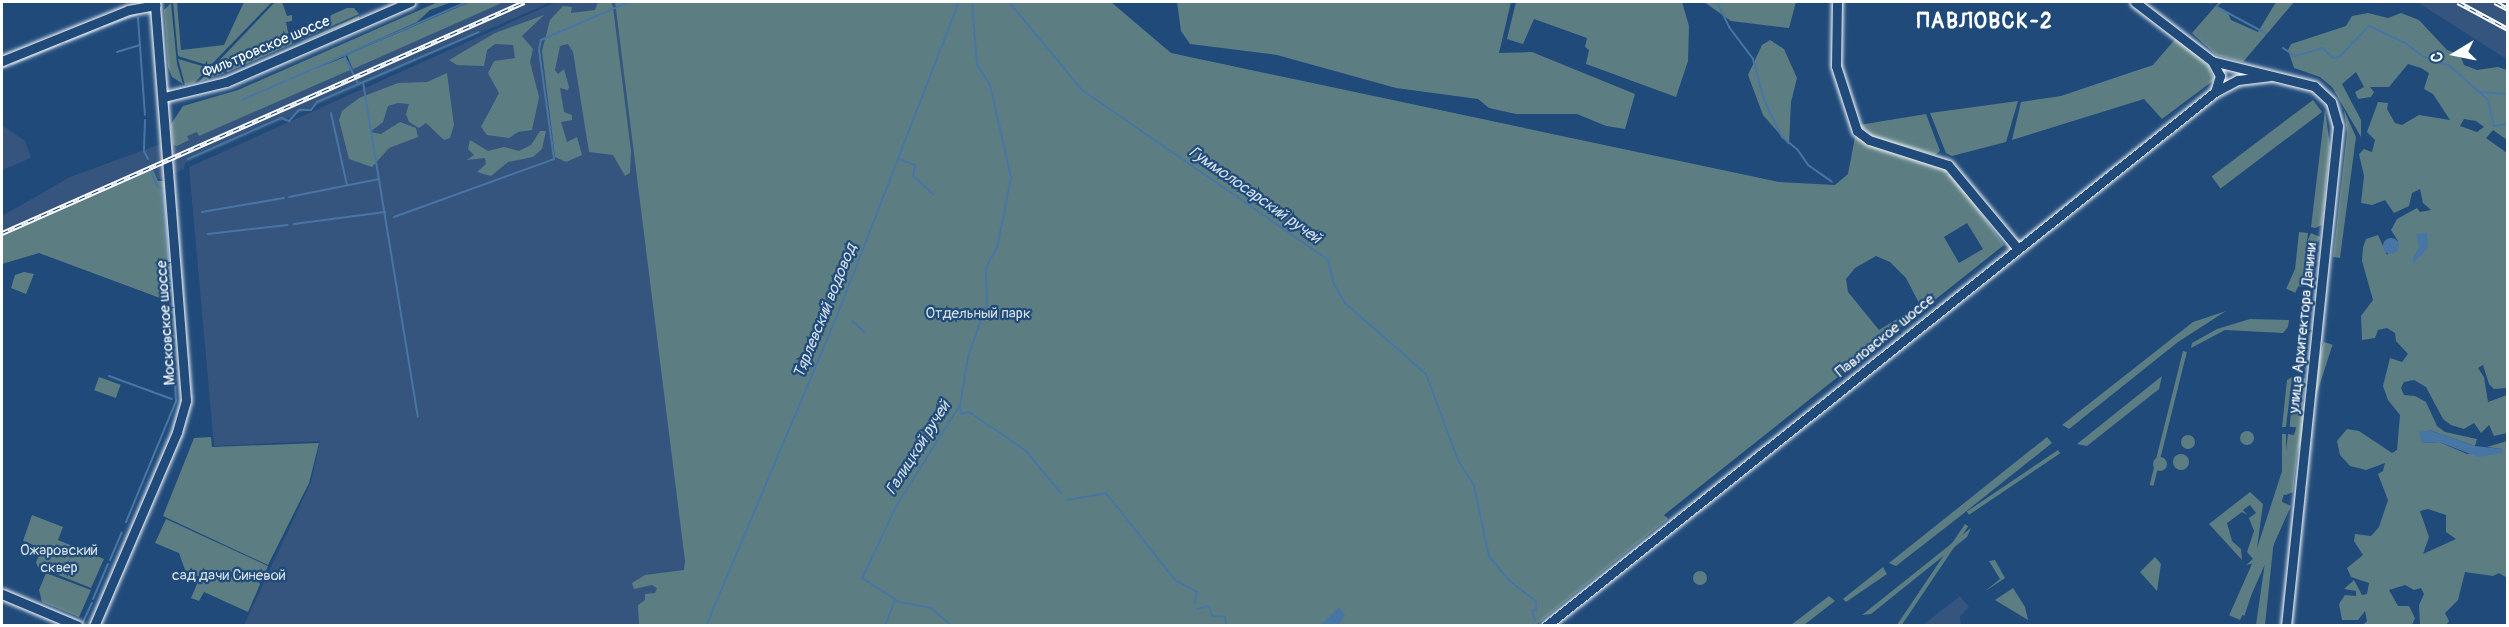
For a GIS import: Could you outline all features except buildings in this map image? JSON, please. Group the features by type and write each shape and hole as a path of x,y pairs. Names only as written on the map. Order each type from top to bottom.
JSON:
{"main road":[{"name":"Фильтровское шоссе","path":"164,98 226,82 410,2"},
{"path":"1837,2 1836,66 1857,131 1869,140 1948,165 2018,249"},
{"path":"2135,2 2212,61 2220,76 2215,92"},
{"name":"Московское шоссе","path":"94,626 177,432 186,400 156,3"},
{"path":"2,61 128,10 156,3"},
{"name":"улица Архитектора Данини","path":"2212,61 2301,81 2319,89 2334,108 2338,126 2286,626"},
{"name":"улица Архитектора Данини","path":"2215,92 2238,80 2272,75"},
{"name":"Павловское шоссе","path":"1546,626 2215,92"},
{"path":"2,594 78,626"}],"shaded area":[{"path":"480,2 551,2 185,163 184,169 161,179 151,178 2,244 2,216 70,177 180,137"},
{"path":"556,2 615,2 692,600 668,625 244,625 311,482 320,441 214,446 189,167"},
{"path":"2417,2 2507,2 2507,60 2505,58"},
{"path":"2,125 25,141 31,158 2,170"},
{"path":"2427,233 2428,248 2413,264 2413,257 2419,248 2416,234"},
{"path":"2391,238 2397,240 2399,246 2397,252 2391,254 2385,252 2383,246 2385,240"},
{"path":"2429,430 2475,446 2502,449 2504,453 2478,457 2439,442 2422,443 2419,432"},
{"path":"1960,596 1969,607 1960,616 1961,625 1923,625"},
{"path":"1339,607 1345,615 1339,625 1321,625"}],"green space":[{"path":"173,2 177,2 181,50 224,45 244,2 272,2 210,66 178,56"},
{"path":"275,2 282,2 287,16 292,15 292,21 286,22 288,32 292,33 292,44 228,72 213,67"},
{"path":"438,2 452,2 430,10 417,22 299,75 345,57 350,70 199,136 197,132 187,136 189,140 177,146 173,145 171,124 183,106 238,90"},
{"path":"470,2 504,2 353,69 347,55"},
{"path":"598,2 611,2 613,7 631,151 630,173 625,176 613,155 589,152 573,52 568,44 560,46 555,70 558,74 564,69 569,87 568,90 560,88 564,112 572,115 572,120 561,122 567,142 577,137 582,155 566,162 555,157 542,51 550,20 563,6 572,7 571,13 595,10"},
{"name":"Отдельный парк","path":"615,2 1111,2 1171,53 1779,182 1835,185 1848,174 1855,137 1942,167 1948,172 1945,174 1953,175 2004,245 1664,515 1668,519 1536,625 639,625 638,605 645,600 645,594 655,593 657,588 652,585 634,589 632,583 645,575 684,570 685,561","holes":["1967,223 1983,249 1959,263 1944,237","1876,256 1890,262 1906,278 1920,305 1879,330 1848,292 1846,279 1855,268"]},
{"path":"1177,2 1511,2 1499,53 1532,52 1635,94 1625,129 1606,126 1577,114 1516,114 1489,108 1478,99 1396,88 1277,55 1190,44 1181,31"},
{"path":"1516,2 1682,2 1689,26 1688,61 1676,97 1586,64 1589,50 1585,47 1587,38 1534,19 1523,44 1507,39"},
{"path":"1704,2 1796,2 1789,28 1731,21"},
{"path":"2219,2 2223,2 2216,7 2228,13 2231,20 2258,32 2276,2 2294,2 2243,62 2216,55 2192,33"},
{"path":"171,3 177,64 183,84 172,77 168,67 164,10"},
{"path":"347,8 354,8 359,14 300,40 304,27"},
{"path":"2368,13 2388,18 2401,13 2419,20 2447,50 2460,55 2464,65 2477,70 2498,67 2507,70 2507,140 2493,130 2486,138 2507,153 2507,388 2494,389 2489,384 2483,365 2478,368 2484,377 2488,402 2507,395 2507,433 2494,436 2489,425 2481,433 2474,423 2464,429 2451,425 2443,419 2426,387 2414,380 2404,382 2401,388 2404,395 2415,396 2426,402 2437,426 2445,432 2477,439 2475,446 2429,430 2422,443 2439,442 2467,454 2502,449 2487,447 2507,441 2507,578 2499,573 2493,576 2465,572 2458,600 2445,613 2449,621 2446,625 2420,625 2419,605 2424,594 2421,588 2414,590 2405,585 2389,590 2398,606 2409,606 2415,618 2412,625 2363,625 2367,621 2365,611 2358,620 2342,620 2339,604 2345,595 2356,596 2356,591 2344,589 2354,580 2362,595 2367,594 2369,583 2351,577 2347,568 2363,555 2354,541 2355,534 2371,536 2379,527 2388,500 2378,474 2383,471 2385,463 2366,470 2350,466 2340,455 2337,441 2347,429 2359,431 2392,453 2397,450 2400,415 2388,400 2383,386 2390,358 2402,362 2408,354 2396,341 2395,333 2387,328 2378,330 2375,338 2362,340 2361,316 2373,300 2362,261 2363,247 2366,239 2378,235 2387,255 2398,241 2391,230 2397,219 2417,208 2420,212 2431,210 2423,203 2420,189 2412,193 2409,206 2394,213 2385,200 2372,205 2361,203 2364,176 2359,154 2364,149 2372,152 2375,140 2367,132 2378,102 2388,103 2387,109 2395,123 2402,125 2419,115 2450,120 2433,94 2424,89 2429,73 2421,68 2408,64 2389,87 2370,87 2374,92 2371,97 2358,99 2355,92 2364,87 2356,72 2342,84 2361,120 2361,137 2332,87 2320,77 2294,68 2288,50 2291,44 2346,26 2352,16","holes":["2464,119 2476,121 2484,127 2477,132 2460,126","2428,509 2446,515 2446,532 2456,539 2423,554 2429,537 2420,511"]},
{"path":"544,15 522,36 533,49 530,62 539,97 532,130 518,132 509,138 487,135 481,127 499,93 488,73 494,61 515,58 513,45 495,44 487,50 484,66 457,65 449,60 495,33"},
{"path":"359,16 359,19 302,42 303,41"},
{"path":"2177,37 2209,67 2214,80 2162,119 2144,99 2012,140 2021,102 2061,96 2153,65"},
{"path":"1770,40 1784,49 1797,78 1791,102 1789,145 1763,115 1748,75 1762,45"},
{"path":"178,59 209,68 194,83 185,85"},
{"path":"211,68 225,73 199,82"},
{"path":"447,73 454,125 450,138 444,140 426,123 419,128 409,122 406,114 409,104 398,103 388,106 383,122 370,132 381,134 400,122 416,128 418,137 389,148 372,167 349,159 339,120 342,111 359,98 398,83 427,82"},
{"path":"2313,100 2322,112 2221,188 2212,176"},
{"path":"2018,101 2006,142 1952,156 1946,153 1930,113"},
{"path":"2325,110 2330,146 2322,225 2315,228 2311,227"},
{"path":"2344,110 2356,137 2340,258 2333,257 2347,133"},
{"path":"1926,114 1940,151 1935,155 1874,138 1859,125"},
{"path":"540,131 546,131 542,149 533,157 508,162 491,176 477,172 486,164 485,158 467,160 474,155 468,149 470,140 488,151 504,147 519,151 531,145"},
{"path":"152,168 158,181 164,181 171,297 160,298 39,253 2,264 2,235"},
{"path":"2299,232 2308,233 2302,287 2293,286"},
{"path":"2311,233 2320,237 2295,293 2286,289"},
{"path":"24,272 34,274 26,294 11,288 15,275"},
{"path":"2226,311 2178,342 2069,429 2062,425 2193,322"},
{"path":"2250,319 2289,320 2288,327 2283,333 2225,330 2191,348 2192,343 2217,329"},
{"path":"2298,339 2304,344 2302,368 2297,372"},
{"path":"2324,342 2333,345 2244,616 2236,613"},
{"path":"2183,351 2187,352 2153,486 2150,485"},
{"path":"2162,376 2159,389 2087,446 2077,444"},
{"path":"99,377 121,385 116,398 94,390"},
{"path":"2292,377 2286,427 2282,427 2287,380"},
{"path":"2294,377 2305,378 2301,428 2290,427"},
{"path":"2247,431 2252,433 2254,438 2252,443 2247,445 2242,443 2240,438 2242,433"},
{"path":"2282,434 2286,434 2286,493 2282,493"},
{"path":"2288,434 2299,436 2293,492 2286,495 2281,494"},
{"path":"2188,435 2193,437 2195,442 2193,447 2188,449 2183,447 2181,442 2183,437"},
{"path":"211,437 212,447 319,443 309,483 268,565 163,516 194,438"},
{"path":"2047,437 2052,443 1896,566 1889,563"},
{"path":"2058,450 2060,453 1969,515 1967,512"},
{"path":"2181,454 2189,462 2181,470 2173,462"},
{"path":"2160,457 2165,459 2167,464 2165,469 2160,471 2155,469 2153,464 2155,459"},
{"path":"2250,492 2263,504 2255,563 2246,565 2253,559 2247,552 2254,531 2249,518 2256,513 2250,505 2243,510 2247,515 2242,512 2227,523 2232,541 2241,549 2242,560 2209,524"},
{"path":"2274,500 2278,501 2265,625 2256,625"},
{"path":"2280,501 2291,506 2240,620 2229,615"},
{"name":"Ожаровский сквер","path":"32,515 63,527 58,540 104,559 91,588 38,567 36,563 41,548 23,541"},
{"name":"сад дачи Синевой","path":"166,519 268,566 248,612 204,592 199,601 191,598 200,577 185,570 179,553 155,543"},
{"path":"1965,524 1968,526 1901,626 1896,626"},
{"path":"1971,528 1967,537 1871,614 1862,615"},
{"path":"2155,557 2161,564 2157,591 2140,572"},
{"path":"1995,560 2005,578 1984,592 2000,579 1989,561"},
{"path":"1883,567 1887,574 1846,602 1843,599"},
{"path":"1697,571 1703,571 1707,578 1703,585 1697,585 1693,581 1693,575"},
{"name":"Ожаровский сквер","path":"46,573 91,590 79,617 42,602 39,590"},
{"path":"2013,588 2025,607 2028,620 1995,600"},
{"path":"1829,596 1835,601 1804,625 1791,625"}],"waterway":[{"path":"242,100 466,2"},
{"path":"394,217 554,159 539,50 541,40 629,2"},
{"name":"Тярлевский водовод","path":"706,626 839,311 959,2"},
{"name":"Галицкой ручей","path":"952,626 931,608 899,602 862,578 898,503 960,405 968,357 987,303 986,267 997,248 1011,178 990,85 977,65 972,2"},
{"name":"Гуммолосарский ручей","path":"1009,2 1082,90 1328,260 1334,284 1345,303 1426,374 1458,460 1474,486 1489,556 1510,581 1536,601 1536,609 1532,611 1535,621"},
{"path":"1717,2 1729,27 1753,59 1764,100 1782,137 1797,149 1808,165 1832,182"},
{"path":"2217,7 2265,33"},
{"path":"102,27 138,14"},
{"path":"138,18 145,115"},
{"path":"2283,48 2295,56 2323,48 2333,58 2339,57 2369,26 2404,42 2424,57 2450,66 2488,100 2494,126 2508,124"},
{"path":"66,42 98,29"},
{"path":"188,159 281,118 289,121 299,110 311,110 317,102 479,32"},
{"path":"12,64 60,44"},
{"path":"117,52 140,45"},
{"path":"345,57 358,84"},
{"path":"2,68 7,66"},
{"path":"363,82 418,417"},
{"path":"2481,92 2508,94"},
{"path":"331,113 347,185"},
{"path":"145,120 144,151 148,159"},
{"path":"900,159 915,165 913,176 933,194"},
{"path":"151,169 156,185 162,189 170,297"},
{"path":"289,197 379,179"},
{"path":"202,212 284,198"},
{"path":"294,224 385,212"},
{"path":"208,234 287,225"},
{"path":"126,522 176,401 171,311"},
{"path":"852,321 866,333"},
{"path":"109,376 172,399"},
{"path":"960,405 961,414 969,412 1025,450 1061,493"},
{"path":"1067,500 1106,493 1175,580 1197,592 1194,604"},
{"path":"110,560 122,532"},
{"path":"93,599 108,564"},
{"name":"Галицкой ручей","path":"885,626 895,600"},
{"path":"83,622 92,603"},
{"path":"1197,609 1209,606 1212,616 1225,617 1226,626"}],"railway":[{"path":"2,233 524,2"},
{"path":"2458,2 2508,29"},
{"path":"2495,2 2508,9"}],"district":[{"name":"ПАВЛОВСК-2","path":"1985,22"}]}
